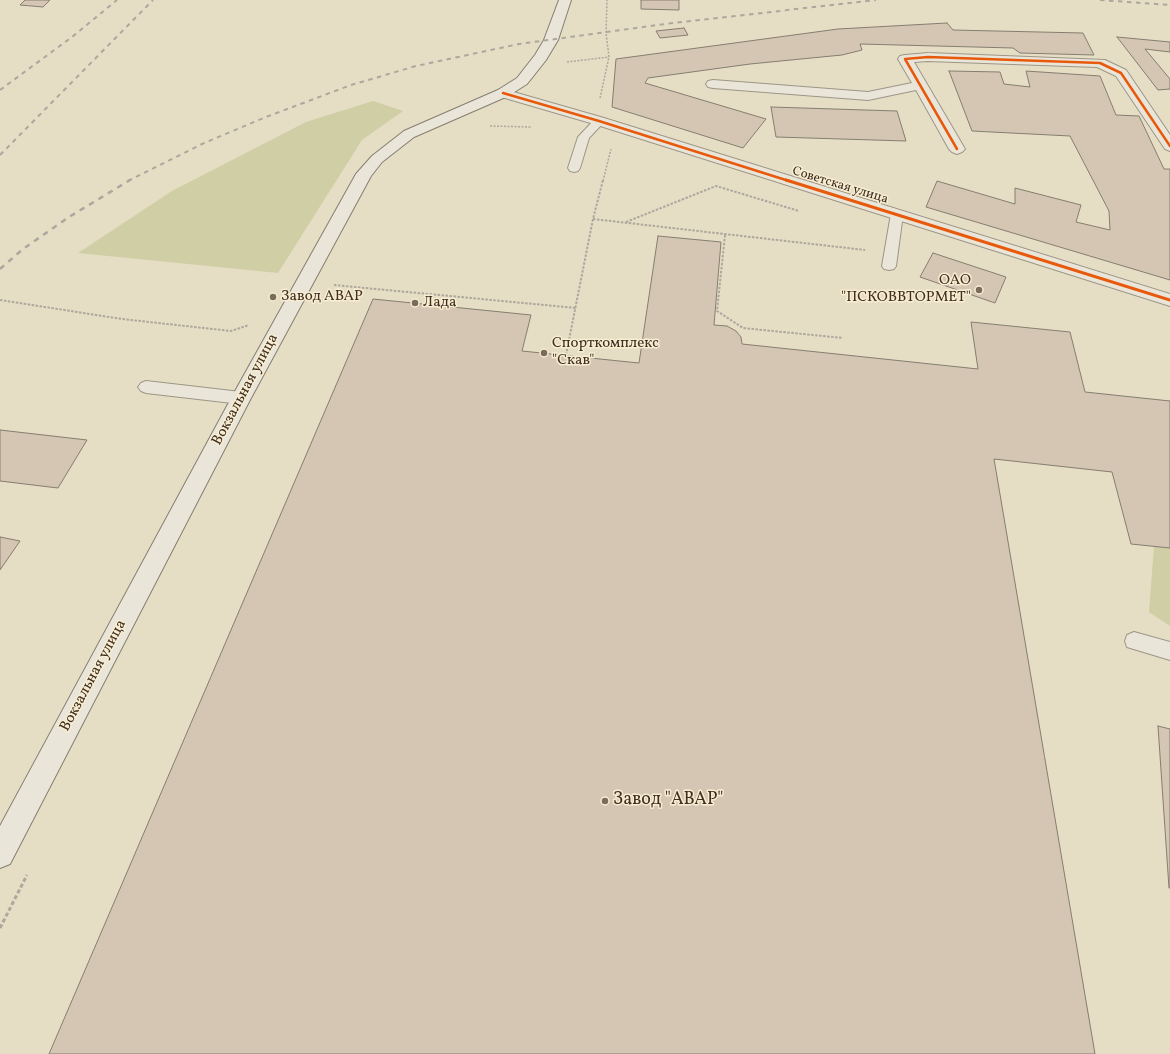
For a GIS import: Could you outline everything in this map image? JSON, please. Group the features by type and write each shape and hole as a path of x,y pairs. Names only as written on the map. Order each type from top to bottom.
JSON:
{"street":[{"name":"Вокзальная улица","path":"0,854 241,398 364,174 377,159 409,134 503,93 522,81 535,66 551,40 565,0"},
{"path":"957,149 905,59 928,57 1100,63 1121,73 1170,146"},
{"path":"713,84 868,96 920,85"},
{"name":"Советская улица","path":"503,93 599,121 1170,300"}],"lane":[{"path":"574,168 584,137 599,121"},
{"path":"889,266 897,214"},
{"path":"146,387 241,398"},
{"path":"1134,641 1170,651"}],"path":[{"path":"599,101 609,57 606,32 607,0"},
{"path":"535,66 609,57"},
{"path":"484,127 497,125 534,128"},
{"path":"566,355 593,219 612,145 584,137"},
{"path":"593,219 725,235 891,252"},
{"path":"725,235 717,311 743,328 843,338"},
{"path":"330,284 576,308"},
{"path":"0,300 122,319 230,331 286,315"},
{"path":"0,928 29,871"}],"shaded area":[{"path":"373,101 403,111 362,140 278,273 78,253 172,191 306,122"},
{"path":"1154,546 1170,548 1170,626 1149,612"}],"building":[{"path":"25,0 50,0 43,7 20,5"},
{"path":"641,0 679,0 679,10 641,9"},
{"path":"947,23 953,30 1083,33 1094,55 1020,53 1013,48 860,44 862,50 842,55 750,64 648,78 645,83 766,119 743,148 612,107 616,59 838,29"},
{"path":"684,28 688,35 660,38 656,31"},
{"path":"1117,37 1170,42 1170,52 1145,49 1170,79 1170,89 1158,90"},
{"path":"949,71 1000,72 1004,84 1030,87 1026,71 1100,76 1116,115 1139,116 1164,169 1170,169 1170,280 926,207 937,181 1015,204 1015,188 1081,205 1076,222 1110,230 1109,211 1070,136 972,131"},
{"path":"771,107 897,111 906,141 776,137"},
{"name":"Завод \"АВАР\"","path":"658,236 721,242 714,325 727,326 736,331 741,337 742,344 978,369 971,322 1070,332 1085,392 1170,401 1170,548 1131,544 1112,472 994,459 1095,1054 49,1054 373,299 531,315 522,351 639,363"},
{"name":"ОАО \"ПСКОВВТОРМЕТ\"","path":"933,253 1006,277 995,303 920,277"},
{"path":"0,430 87,440 58,488 0,481"},
{"path":"0,537 20,541 0,570"},
{"path":"1158,726 1170,729 1170,888 1169,888"}],"railway":[{"path":"0,90 72,37 117,0"},
{"path":"0,155 153,0"},
{"path":"130,180 202,144 266,117 351,85 416,66 519,44 665,24 876,0"},
{"path":"1100,0 1170,5"},
{"path":"0,269 23,249 69,217 130,180"}],"cycle path":[{"path":"957,149 905,59 928,57 1100,63 1121,73 1170,146"},
{"path":"503,93 599,121 1170,300"}],"place":[{"name":"ОАО \"ПСКОВВТОРМЕТ\"","path":"979,290"},
{"name":"Завод АВАР","path":"273,297"},
{"name":"Лада","path":"415,303"},
{"name":"Спорткомплекс \"Скав\"","path":"544,353"},
{"name":"Завод \"АВАР\"","path":"605,801"}]}
